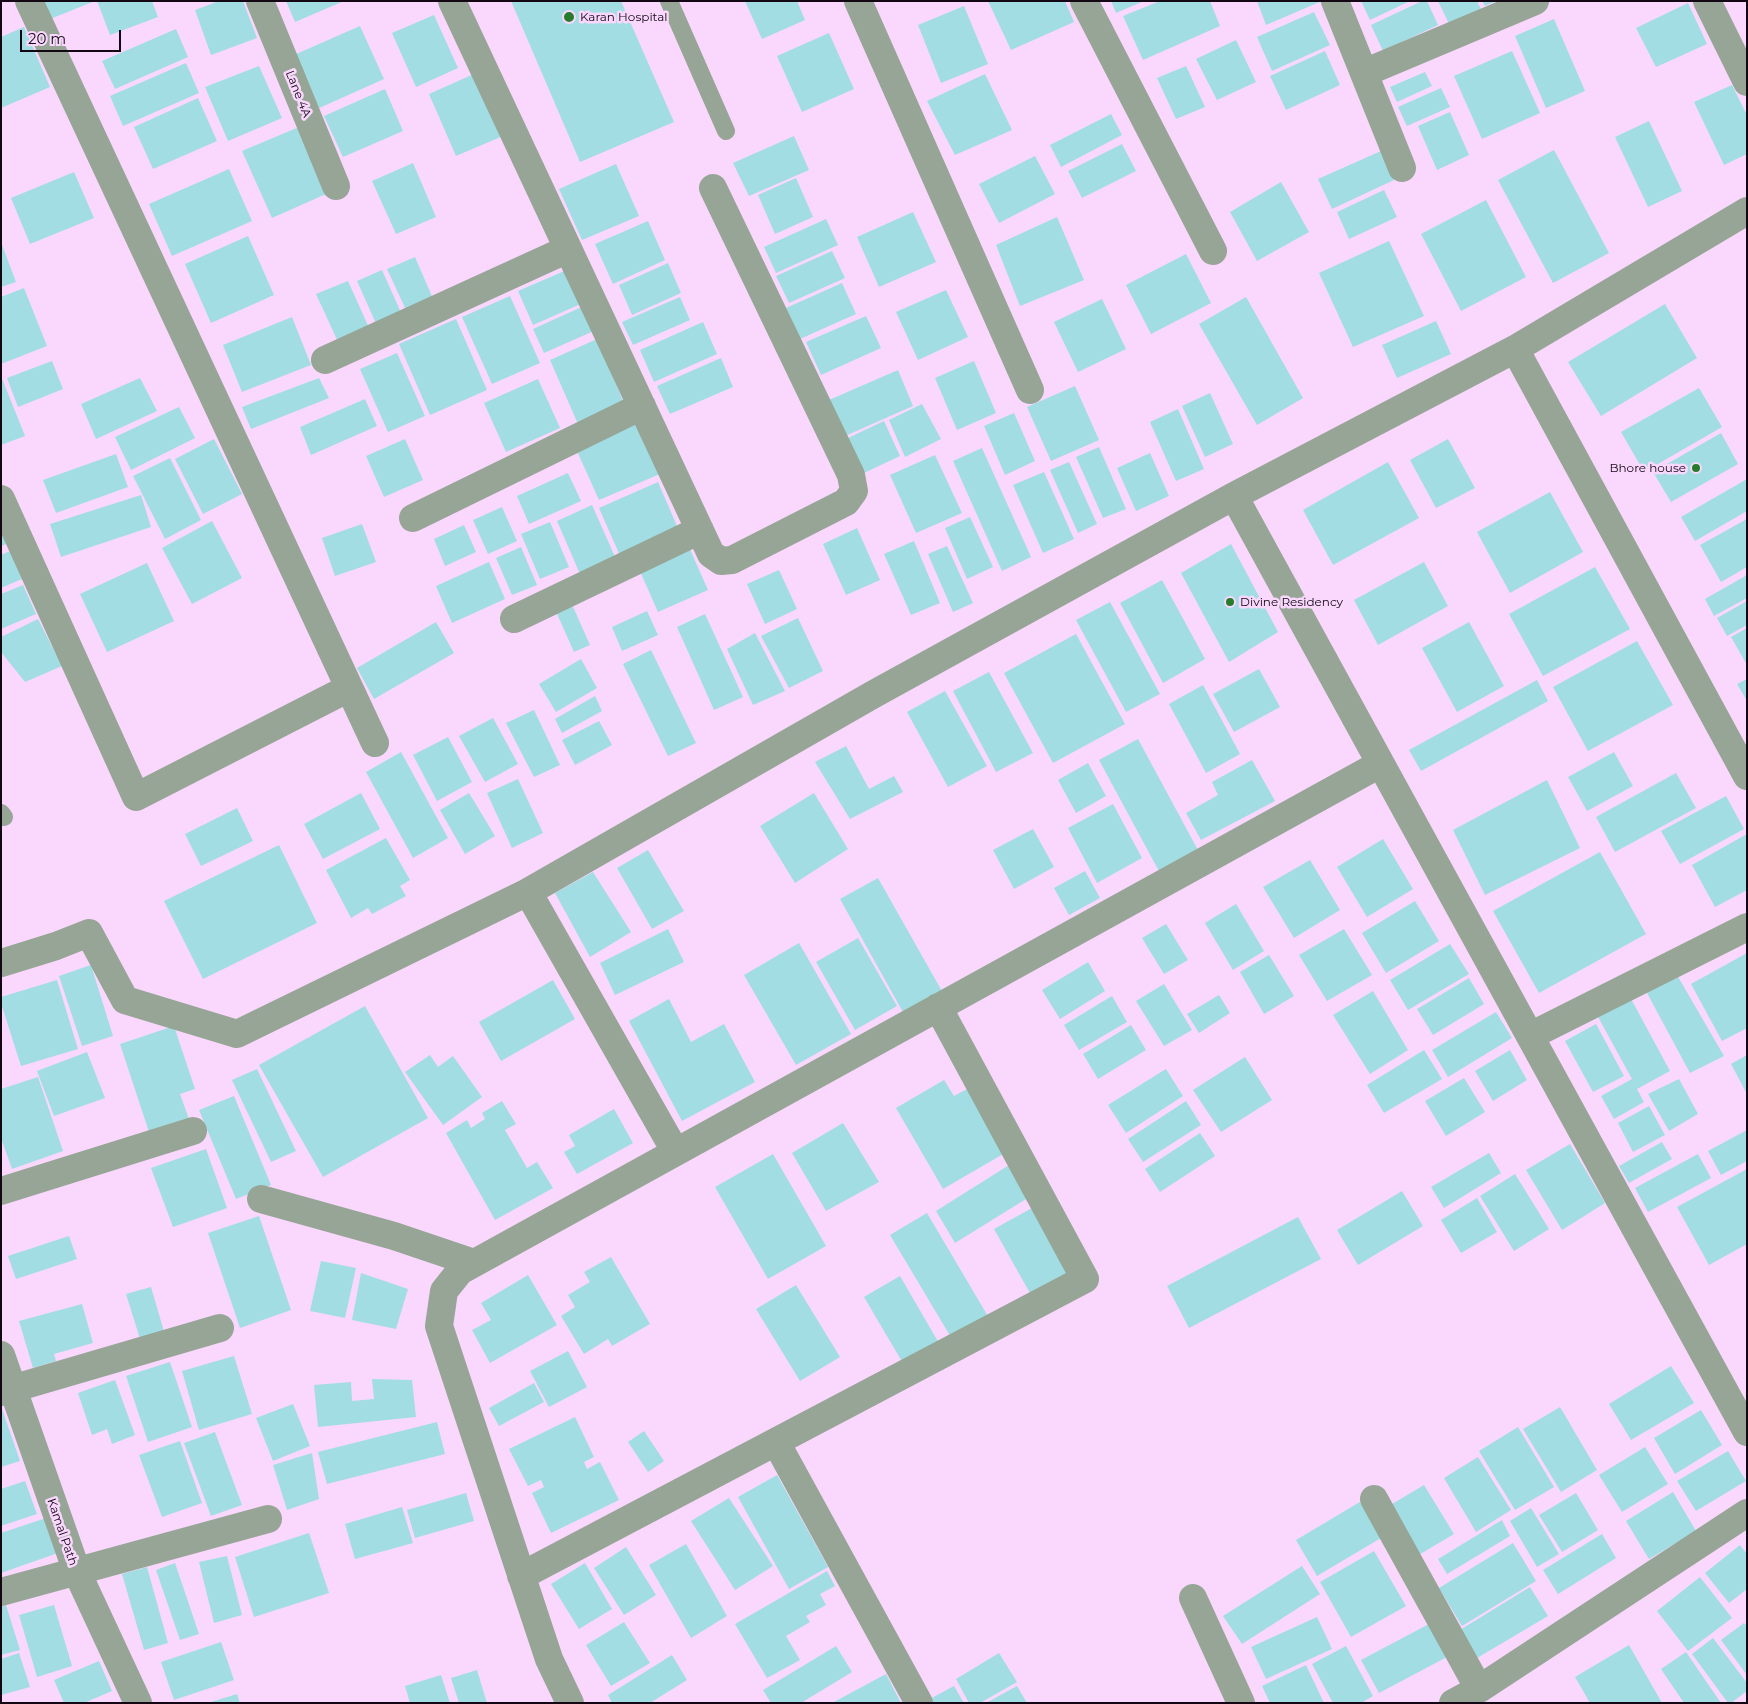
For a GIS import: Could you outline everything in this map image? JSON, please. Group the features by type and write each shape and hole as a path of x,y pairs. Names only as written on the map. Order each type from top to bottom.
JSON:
{"street":[{"path":"29,1 375,743"},
{"name":"Lane 4A","path":"260,1 336,186"},
{"path":"452,1 711,554 721,561 732,560 846,502 854,491 851,475 712,188"},
{"path":"858,1 1030,390"},
{"path":"1084,1 1213,251"},
{"path":"1335,1 1402,168"},
{"path":"1364,73 1535,1"},
{"path":"1707,1 1747,82"},
{"path":"1,962 56,946 89,933 125,1000 237,1034 528,892 874,694 1234,496 1515,349 1747,211"},
{"path":"325,360 568,250"},
{"path":"1515,349 1747,776"},
{"path":"413,518 642,406"},
{"path":"1234,496 1747,1432"},
{"path":"1,499 136,798 349,688"},
{"path":"514,619 700,530"},
{"path":"570,1703 549,1660 439,1326 444,1292 460,1270 1380,764"},
{"path":"528,892 675,1151"},
{"path":"1530,1036 1747,927"},
{"path":"521,1576 1085,1279 938,1007"},
{"path":"1,1191 193,1131"},
{"path":"261,1199 394,1236 474,1263"},
{"path":"7,1391 220,1328"},
{"name":"Kamal Path","path":"1,1355 7,1391 76,1572 138,1703"},
{"path":"776,1442 919,1703"},
{"path":"1374,1499 1479,1689"},
{"path":"1453,1703 1479,1689 1747,1513"},
{"path":"1,1592 268,1519"},
{"path":"1193,1598 1241,1703"}],"lane":[{"path":"669,1 726,131"}],"building":[{"path":"43,1 95,1 50,19"},
{"path":"97,1 152,1 158,17 110,35"},
{"path":"219,1 243,1 257,38 211,55 195,10"},
{"path":"286,1 344,1 295,22"},
{"path":"511,1 621,1 674,122 580,162"},
{"path":"745,1 797,1 805,20 762,39"},
{"path":"988,1 1065,1 1074,22 1011,50"},
{"path":"1111,1 1144,1 1116,13"},
{"path":"1160,1 1210,1 1220,26 1143,60 1123,16"},
{"path":"1257,1 1322,1 1266,25"},
{"path":"1361,1 1410,1 1370,20"},
{"path":"1422,1 1427,1 1438,25 1383,51 1371,25"},
{"path":"1438,1 1477,1 1482,11 1450,26"},
{"path":"1482,1 1496,1 1485,6"},
{"path":"1688,3 1707,44 1656,67 1636,28"},
{"path":"964,6 988,64 941,83 918,25"},
{"path":"1314,12 1330,45 1272,71 1257,37"},
{"path":"434,15 458,68 416,87 392,33"},
{"path":"1554,19 1585,91 1546,108 1515,36"},
{"path":"360,26 384,79 317,109 294,55"},
{"path":"24,27 50,87 1,108 1,37"},
{"path":"176,29 188,57 115,89 102,61"},
{"path":"829,33 854,89 802,112 777,56"},
{"path":"1236,40 1256,82 1217,100 1196,59"},
{"path":"1325,51 1340,85 1286,110 1270,76"},
{"path":"1512,51 1540,113 1482,139 1454,76"},
{"path":"186,63 199,93 123,126 110,96"},
{"path":"259,66 282,118 228,141 205,87"},
{"path":"1186,66 1205,107 1176,119 1157,78"},
{"path":"1425,72 1432,86 1397,102 1390,87"},
{"path":"476,73 503,136 456,156 429,94"},
{"path":"985,74 1012,130 955,155 927,101"},
{"path":"1732,85 1747,115 1747,154 1724,165 1694,102"},
{"path":"1441,88 1450,107 1407,126 1398,107"},
{"path":"385,89 403,131 343,157 324,116"},
{"path":"198,98 217,141 153,169 134,127"},
{"path":"1450,112 1469,155 1437,170 1418,126"},
{"path":"1111,114 1122,135 1061,167 1050,145"},
{"path":"1649,121 1682,191 1648,207 1615,137"},
{"path":"306,124 335,190 272,218 242,151"},
{"path":"794,136 809,170 749,196 733,163"},
{"path":"1122,144 1136,171 1082,198 1068,171"},
{"path":"1554,150 1609,253 1553,283 1498,180"},
{"path":"1381,151 1394,180 1332,209 1318,179"},
{"path":"1035,156 1055,194 999,223 979,184"},
{"path":"413,163 436,217 396,234 372,181"},
{"path":"616,164 639,216 582,240 559,189"},
{"path":"229,169 252,221 172,256 149,204"},
{"path":"74,172 94,218 30,244 11,198"},
{"path":"796,178 813,217 775,234 758,195"},
{"path":"1281,182 1309,232 1257,261 1230,212"},
{"path":"1384,190 1397,217 1349,239 1337,212"},
{"path":"1486,200 1526,277 1461,311 1421,234"},
{"path":"913,212 936,262 879,287 857,237"},
{"path":"1057,217 1084,280 1020,306 996,245"},
{"path":"826,219 838,245 776,273 764,247"},
{"path":"648,221 665,260 613,284 595,244"},
{"path":"248,236 274,295 211,323 185,264"},
{"path":"1389,241 1424,316 1353,347 1319,273"},
{"path":"1,242 16,282 1,287"},
{"path":"832,251 845,278 789,303 776,276"},
{"path":"1186,254 1211,303 1151,334 1126,285"},
{"path":"415,257 434,301 407,312 387,269"},
{"path":"668,263 681,293 632,315 619,285"},
{"path":"569,269 583,303 533,325 518,291"},
{"path":"382,270 403,317 378,328 357,281"},
{"path":"348,281 370,330 339,344 316,294"},
{"path":"842,283 856,314 800,339 786,308"},
{"path":"24,288 47,346 1,364 1,297"},
{"path":"946,290 968,337 918,360 896,312"},
{"path":"510,296 540,363 492,384 462,317"},
{"path":"680,297 690,320 633,345 622,322"},
{"path":"1246,297 1303,398 1257,425 1199,324"},
{"path":"1102,299 1126,349 1078,372 1054,322"},
{"path":"1665,304 1697,358 1601,416 1568,362"},
{"path":"586,305 596,330 544,353 533,329"},
{"path":"866,316 881,348 821,375 806,342"},
{"path":"292,317 311,365 242,392 223,345"},
{"path":"456,319 487,390 430,415 399,344"},
{"path":"1436,321 1451,354 1397,378 1382,345"},
{"path":"703,322 717,354 654,382 640,350"},
{"path":"597,339 624,403 578,424 550,360"},
{"path":"397,353 425,416 388,432 360,369"},
{"path":"721,358 733,387 670,414 657,386"},
{"path":"52,361 63,389 18,407 7,378"},
{"path":"974,361 996,413 957,430 935,378"},
{"path":"898,370 913,406 845,436 829,400"},
{"path":"1,376 25,436 1,445"},
{"path":"140,378 157,411 96,439 81,404"},
{"path":"319,378 329,398 251,429 242,407"},
{"path":"538,379 560,428 506,452 484,403"},
{"path":"1075,386 1099,440 1051,461 1027,407"},
{"path":"1699,388 1722,427 1644,472 1621,432"},
{"path":"1210,393 1233,444 1205,457 1182,406"},
{"path":"365,399 377,426 311,455 300,427"},
{"path":"922,404 941,439 905,457 889,420"},
{"path":"179,407 195,438 131,470 115,437"},
{"path":"1178,409 1204,469 1176,481 1150,422"},
{"path":"1014,413 1035,461 1005,475 984,426"},
{"path":"884,421 900,456 864,473 848,438"},
{"path":"637,422 660,474 599,500 576,449"},
{"name":"Bhore house","path":"1721,433 1738,464 1671,502 1653,472"},
{"path":"214,439 242,494 203,514 175,459"},
{"path":"405,439 423,480 384,497 366,456"},
{"path":"1448,439 1475,488 1436,508 1410,460"},
{"path":"1099,447 1126,509 1103,518 1076,457"},
{"path":"982,448 1031,557 1002,571 953,461"},
{"path":"1150,453 1169,496 1136,511 1117,468"},
{"path":"116,454 128,487 56,513 43,480"},
{"path":"935,455 962,513 916,533 890,475"},
{"path":"170,458 201,520 165,539 133,476"},
{"path":"1069,462 1097,524 1078,533 1050,470"},
{"path":"1388,462 1419,518 1333,565 1303,510"},
{"path":"1044,472 1074,539 1043,553 1013,485"},
{"path":"568,473 581,501 529,524 517,496"},
{"path":"1747,479 1747,511 1695,541 1681,517"},
{"path":"658,482 680,533 621,558 599,508"},
{"path":"1550,492 1583,552 1510,593 1477,532"},
{"path":"141,495 151,527 61,557 50,524"},
{"path":"592,505 616,559 580,574 557,521"},
{"path":"502,507 517,541 488,554 473,520"},
{"path":"970,517 993,567 967,579 945,528"},
{"path":"1747,519 1747,567 1721,582 1700,545"},
{"path":"212,521 242,578 192,604 162,548"},
{"path":"550,522 569,567 540,579 521,534"},
{"path":"362,524 376,562 335,576 322,538"},
{"path":"1,525 9,543 1,546"},
{"path":"464,525 476,552 445,566 434,539"},
{"path":"857,528 880,580 846,595 823,544"},
{"path":"914,541 940,603 911,615 884,554"},
{"name":"Divine Residency","path":"1231,544 1278,632 1229,662 1181,573"},
{"path":"947,546 973,603 953,612 928,554"},
{"path":"521,547 537,585 512,595 496,558"},
{"path":"689,547 708,590 658,612 639,569"},
{"path":"10,551 22,579 1,588 1,555"},
{"path":"489,562 505,599 452,623 436,586"},
{"path":"1424,562 1448,606 1378,645 1354,600"},
{"path":"147,563 174,621 107,652 80,594"},
{"path":"1595,567 1630,629 1543,676 1509,614"},
{"path":"779,570 797,609 765,624 747,584"},
{"path":"1747,575 1747,598 1714,616 1705,599"},
{"path":"1162,580 1205,659 1163,683 1120,603"},
{"path":"23,585 36,614 1,629 1,594"},
{"path":"570,600 590,645 574,652 554,607"},
{"path":"1747,601 1747,625 1727,636 1717,618"},
{"path":"1110,602 1160,694 1126,712 1076,620"},
{"path":"647,611 658,635 622,651 612,627"},
{"path":"705,614 743,697 714,710 677,627"},
{"path":"798,618 823,671 789,688 761,636"},
{"path":"38,619 62,666 25,682 1,652 1,637"},
{"path":"436,622 454,653 374,699 357,668"},
{"path":"1469,622 1504,686 1457,712 1422,648"},
{"path":"1747,628 1747,665 1731,637"},
{"path":"755,633 785,691 753,705 727,649"},
{"path":"1076,634 1125,724 1053,763 1004,673"},
{"path":"1637,641 1673,705 1588,751 1553,687"},
{"path":"651,650 696,743 668,756 623,664"},
{"path":"581,659 597,688 556,712 539,684"},
{"path":"1259,669 1280,707 1234,732 1213,694"},
{"path":"989,672 1033,753 996,772 953,691"},
{"path":"1747,679 1747,701 1737,684"},
{"path":"1537,680 1548,701 1421,771 1409,750"},
{"path":"1203,685 1240,754 1206,773 1169,704"},
{"path":"945,691 987,766 948,787 907,712"},
{"path":"595,696 602,711 562,733 555,719"},
{"path":"534,710 560,765 534,777 506,723"},
{"path":"493,718 518,764 485,782 459,736"},
{"path":"599,721 612,745 575,765 562,740"},
{"path":"448,737 472,782 437,801 413,755"},
{"path":"1138,739 1199,852 1160,873 1099,760"},
{"path":"846,746 869,789 894,776 903,792 850,819 815,762"},
{"path":"401,752 448,838 413,858 366,772"},
{"path":"1614,752 1633,786 1587,811 1568,777"},
{"path":"1252,760 1275,801 1201,840 1186,813 1218,795 1212,782"},
{"path":"1088,763 1106,796 1076,813 1058,780"},
{"path":"1676,773 1696,808 1615,852 1596,817"},
{"path":"518,779 543,833 512,848 487,793"},
{"path":"1547,780 1580,848 1485,895 1453,830"},
{"path":"361,793 380,829 323,859 304,824"},
{"path":"469,793 495,836 465,854 440,810"},
{"path":"814,793 848,849 795,883 760,826"},
{"path":"1726,796 1744,829 1680,864 1661,831"},
{"path":"1113,804 1142,858 1097,883 1068,828"},
{"path":"237,808 253,841 201,866 185,834"},
{"path":"1033,829 1054,867 1014,889 993,850"},
{"path":"1747,834 1747,890 1715,907 1692,865"},
{"path":"386,838 410,880 400,886 406,896 372,914 368,908 351,918 326,870"},
{"path":"1383,839 1413,889 1367,917 1337,867"},
{"path":"279,845 317,923 203,979 164,901"},
{"path":"648,850 684,911 652,929 617,868"},
{"path":"1600,852 1646,934 1539,993 1493,911"},
{"path":"1310,860 1340,910 1294,938 1263,887"},
{"path":"1085,871 1100,898 1069,915 1054,888"},
{"path":"593,872 631,932 590,957 555,893"},
{"path":"878,878 943,993 904,1014 840,899"},
{"path":"1415,901 1439,941 1386,973 1362,933"},
{"path":"1236,904 1264,951 1233,970 1205,923"},
{"path":"1166,924 1188,960 1164,974 1142,938"},
{"path":"668,929 684,962 615,995 600,963"},
{"path":"1344,929 1372,975 1327,1001 1299,955"},
{"path":"858,938 897,1006 855,1030 816,962"},
{"path":"799,943 851,1034 796,1065 744,975"},
{"path":"1450,944 1469,974 1408,1010 1390,980"},
{"path":"1747,953 1747,1028 1722,1041 1691,984"},
{"path":"1269,955 1294,996 1264,1014 1240,972"},
{"path":"1088,962 1105,991 1060,1019 1042,990"},
{"path":"91,965 113,1036 82,1046 59,976"},
{"path":"1677,975 1724,1056 1690,1073 1647,993"},
{"path":"1469,978 1484,1004 1433,1035 1417,1009"},
{"path":"57,980 78,1049 21,1066 1,1003 1,997"},
{"path":"553,980 575,1019 501,1061 479,1022"},
{"path":"1164,984 1192,1030 1164,1046 1136,1001"},
{"path":"1373,991 1408,1050 1370,1074 1333,1015"},
{"path":"1219,995 1230,1013 1199,1033 1187,1014"},
{"path":"1112,996 1127,1022 1079,1050 1064,1025"},
{"path":"1630,997 1670,1071 1637,1089 1644,1102 1614,1119 1601,1096 1632,1079 1597,1015"},
{"path":"669,999 691,1042 724,1024 755,1082 682,1121 629,1021"},
{"path":"365,1006 428,1118 323,1177 259,1065"},
{"path":"1496,1012 1512,1038 1448,1077 1432,1050"},
{"path":"1596,1024 1624,1076 1593,1092 1565,1041"},
{"path":"1131,1025 1146,1050 1098,1079 1083,1054"},
{"path":"174,1026 195,1089 180,1094 190,1122 150,1135 120,1044"},
{"path":"1424,1050 1442,1079 1384,1113 1367,1085"},
{"path":"1510,1050 1527,1080 1493,1101 1475,1071"},
{"path":"87,1052 105,1098 54,1116 37,1071"},
{"path":"430,1055 438,1067 453,1056 482,1097 443,1125 405,1072"},
{"path":"1747,1055 1747,1094 1731,1064"},
{"path":"1245,1057 1272,1100 1221,1132 1193,1090"},
{"path":"257,1069 296,1151 271,1162 232,1080"},
{"path":"1166,1069 1183,1096 1126,1133 1108,1105"},
{"path":"38,1077 63,1151 12,1169 1,1138 1,1089"},
{"path":"1464,1078 1485,1112 1446,1136 1425,1101"},
{"path":"1679,1079 1698,1114 1669,1131 1648,1094"},
{"path":"944,1080 954,1096 967,1089 1005,1153 943,1189 896,1108"},
{"path":"234,1096 271,1185 236,1199 199,1110"},
{"path":"502,1101 516,1124 505,1130 527,1168 537,1162 553,1188 495,1220 446,1133 467,1120 471,1128 485,1119 482,1113"},
{"path":"1186,1101 1201,1125 1143,1162 1128,1139"},
{"path":"1649,1106 1665,1135 1633,1152 1618,1123"},
{"path":"614,1109 633,1143 577,1174 564,1152 575,1146 569,1135"},
{"path":"843,1123 879,1182 826,1211 792,1153"},
{"path":"1747,1130 1747,1161 1721,1175 1708,1151"},
{"path":"1200,1133 1215,1156 1160,1192 1145,1169"},
{"path":"1662,1142 1672,1159 1629,1183 1619,1166"},
{"path":"1570,1144 1605,1203 1562,1230 1526,1170"},
{"path":"206,1149 227,1208 173,1227 151,1168"},
{"path":"1489,1153 1501,1173 1444,1208 1431,1187"},
{"path":"773,1154 826,1246 768,1279 715,1187"},
{"path":"1698,1154 1711,1178 1648,1212 1635,1188"},
{"path":"1014,1162 1034,1194 955,1243 936,1211"},
{"path":"1747,1169 1747,1244 1709,1265 1677,1207"},
{"path":"1515,1174 1549,1229 1514,1251 1480,1196"},
{"path":"1402,1191 1423,1226 1358,1265 1337,1230"},
{"path":"1477,1198 1497,1232 1461,1253 1441,1220"},
{"path":"1041,1203 1081,1277 1035,1302 994,1229"},
{"path":"927,1213 989,1318 952,1339 890,1235"},
{"path":"259,1216 291,1310 240,1328 208,1233"},
{"path":"1298,1217 1321,1259 1189,1328 1167,1286"},
{"path":"69,1236 77,1259 16,1279 8,1256"},
{"path":"611,1257 650,1324 612,1346 608,1339 584,1354 561,1316 575,1307 568,1295 590,1282 584,1272"},
{"path":"321,1261 356,1268 345,1318 310,1311"},
{"path":"361,1273 408,1289 396,1329 352,1320"},
{"path":"528,1275 557,1325 490,1363 472,1330 491,1320 481,1303"},
{"path":"900,1276 940,1345 904,1365 864,1297"},
{"path":"796,1285 840,1357 800,1381 756,1309"},
{"path":"151,1287 165,1335 141,1342 126,1294"},
{"path":"82,1304 93,1343 54,1354 56,1361 33,1368 19,1321"},
{"path":"568,1351 587,1387 549,1407 530,1371"},
{"path":"234,1356 252,1414 199,1430 182,1371"},
{"path":"170,1362 192,1427 148,1442 126,1376"},
{"path":"1671,1366 1694,1403 1631,1440 1609,1404"},
{"path":"372,1379 412,1380 416,1417 318,1427 314,1385 351,1382 352,1401 374,1399"},
{"path":"115,1380 135,1435 112,1444 107,1429 92,1435 78,1393"},
{"path":"534,1383 544,1402 499,1426 489,1408"},
{"path":"293,1404 310,1446 273,1461 256,1418"},
{"path":"1,1406 20,1461 1,1467"},
{"path":"1560,1407 1597,1470 1561,1492 1523,1429"},
{"path":"1701,1410 1722,1445 1675,1474 1654,1438"},
{"path":"575,1417 594,1457 584,1462 587,1469 600,1462 619,1500 551,1533 532,1493 544,1487 541,1480 528,1486 509,1449"},
{"path":"437,1422 445,1454 327,1484 318,1452"},
{"path":"1518,1427 1554,1487 1515,1510 1479,1451"},
{"path":"644,1431 664,1461 648,1472 628,1442"},
{"path":"215,1432 242,1505 211,1516 184,1443"},
{"path":"180,1441 202,1503 162,1517 139,1455"},
{"path":"1645,1447 1668,1484 1622,1512 1599,1475"},
{"path":"1728,1451 1746,1481 1696,1511 1677,1481"},
{"path":"312,1453 319,1499 287,1510 273,1465"},
{"path":"1478,1457 1511,1510 1476,1532 1444,1478"},
{"path":"777,1475 828,1567 789,1589 738,1497"},
{"path":"25,1481 37,1514 1,1526 1,1489"},
{"path":"1424,1485 1454,1534 1417,1556 1387,1507"},
{"path":"1673,1492 1696,1531 1649,1559 1626,1521"},
{"path":"466,1493 474,1521 415,1538 407,1510"},
{"path":"1576,1493 1598,1530 1562,1552 1539,1515"},
{"path":"729,1498 773,1566 735,1590 691,1521"},
{"path":"1365,1499 1386,1535 1317,1576 1296,1540"},
{"path":"402,1507 413,1543 355,1559 345,1524"},
{"path":"1531,1508 1559,1554 1537,1567 1510,1521"},
{"path":"46,1518 58,1553 1,1573 1,1533"},
{"path":"1502,1520 1510,1536 1447,1574 1438,1559"},
{"path":"309,1533 329,1593 254,1617 235,1557"},
{"path":"1602,1534 1616,1558 1558,1594 1543,1570"},
{"path":"1513,1543 1536,1581 1462,1626 1439,1588"},
{"path":"686,1544 727,1616 691,1638 649,1565"},
{"path":"1740,1545 1747,1554 1747,1589 1729,1603 1705,1573"},
{"path":"626,1547 656,1595 624,1615 594,1568"},
{"path":"1374,1551 1406,1606 1351,1637 1320,1582"},
{"path":"227,1556 242,1615 214,1623 199,1562"},
{"path":"175,1563 199,1634 180,1640 156,1570"},
{"path":"585,1563 612,1609 579,1629 551,1584"},
{"path":"1302,1566 1320,1594 1242,1644 1223,1616"},
{"path":"147,1567 168,1643 144,1650 122,1574"},
{"path":"827,1571 835,1586 820,1594 826,1605 806,1616 810,1622 786,1636 800,1660 767,1678 735,1624"},
{"path":"1700,1577 1732,1618 1688,1651 1657,1611"},
{"path":"1530,1587 1548,1616 1472,1661 1455,1633"},
{"path":"6,1605 20,1650 1,1655 1,1607"},
{"path":"54,1605 72,1666 37,1677 19,1615"},
{"path":"1317,1617 1332,1649 1266,1679 1251,1647"},
{"path":"624,1622 650,1663 611,1686 586,1645"},
{"path":"1744,1623 1747,1626 1747,1675 1721,1640"},
{"path":"1429,1624 1447,1657 1379,1693 1361,1660"},
{"path":"1713,1638 1747,1683 1747,1691 1731,1703 1728,1703 1692,1654"},
{"path":"221,1642 234,1680 174,1700 161,1662"},
{"path":"1629,1645 1662,1703 1590,1703 1575,1677"},
{"path":"836,1646 852,1672 801,1703 771,1703 763,1690"},
{"path":"1346,1646 1373,1696 1361,1703 1333,1703 1312,1664"},
{"path":"1686,1652 1721,1703 1684,1703 1661,1669"},
{"path":"19,1653 30,1687 1,1695 1,1659"},
{"path":"999,1653 1017,1682 980,1703 969,1703 956,1679"},
{"path":"672,1655 687,1680 650,1703 612,1703 608,1695"},
{"path":"99,1661 112,1691 84,1703 64,1703 54,1680"},
{"path":"1306,1665 1324,1703 1270,1703 1262,1686"},
{"path":"477,1670 487,1703 459,1703 451,1678"},
{"path":"886,1674 901,1703 832,1703"},
{"path":"441,1675 450,1703 410,1703 405,1686"},
{"path":"954,1686 964,1703 929,1703 928,1700"},
{"path":"1017,1686 1027,1703 986,1703"},
{"path":"237,1694 240,1703 211,1703 211,1702"}],"place":[{"name":"Karan Hospital","path":"569,17"},
{"name":"Bhore house","path":"1696,468"},
{"name":"Divine Residency","path":"1230,602"}]}
